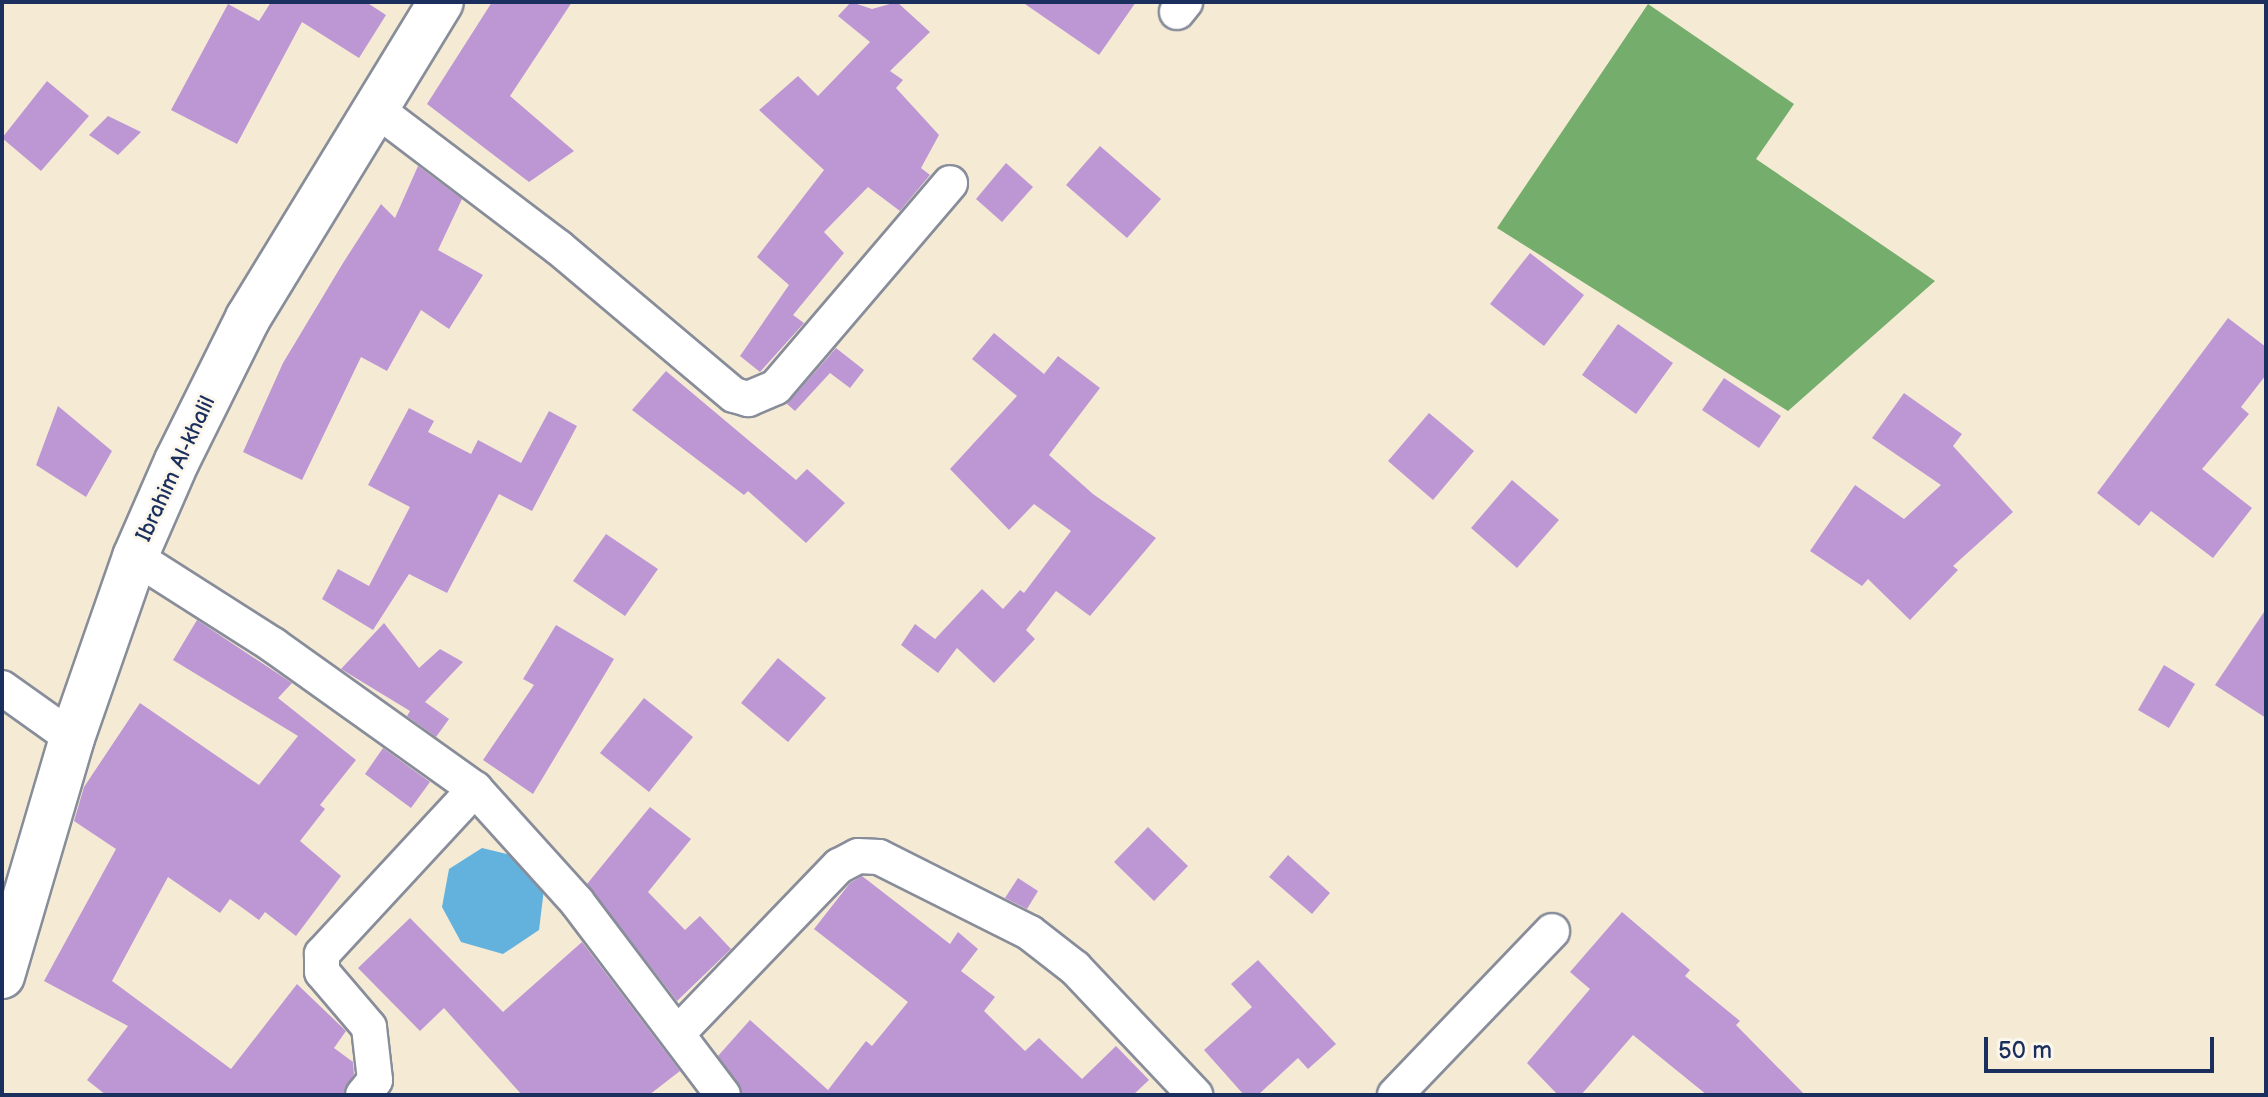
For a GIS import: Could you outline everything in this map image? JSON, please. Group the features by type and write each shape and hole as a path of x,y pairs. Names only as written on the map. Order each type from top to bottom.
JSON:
{"street":[{"name":"Ibrahim Al-khalil","path":"2,976 72,738 135,557 248,318 441,2"},
{"path":"376,109 558,247 734,395 748,399 776,387 950,183"},
{"path":"135,557 299,663 475,789 577,902 679,1032 723,1095"},
{"path":"2,688 72,738"},
{"path":"363,1095 375,1080 369,1027 322,972 322,954 475,789"},
{"path":"679,1032 839,866 858,856 879,857 1030,933 1075,968 1195,1095"},
{"path":"1395,1095 1552,931"}],"green space":[{"path":"1648,4 1794,104 1756,159 1935,281 1788,411 1497,228"}],"water":[{"path":"482,848 520,857 544,889 539,930 503,954 461,942 442,907 449,869"}],"building":[{"path":"271,2 366,2 386,15 359,58 302,22 237,144 171,110 228,4 259,21"},
{"path":"492,2 572,2 510,96 574,151 529,182 427,104"},
{"path":"851,2 872,9 897,2 930,32 890,71 903,80 896,88 939,135 921,168 930,175 900,211 868,187 824,232 844,253 793,315 804,323 760,372 740,356 789,285 757,257 824,170 759,110 798,76 818,96 870,42 838,16"},
{"path":"1022,2 1136,2 1099,55"},
{"path":"47,81 89,116 41,171 2,138"},
{"path":"108,116 141,132 118,155 89,135"},
{"path":"1100,146 1161,199 1127,238 1066,185"},
{"path":"1006,163 1033,187 1002,222 976,199"},
{"path":"418,166 462,199 438,250 483,275 449,329 421,310 387,371 361,357 302,480 243,452 283,363 343,263 381,204 395,218"},
{"path":"1530,253 1584,295 1544,346 1490,304"},
{"path":"2228,318 2266,347 2266,375 2241,407 2249,414 2202,469 2252,508 2213,558 2151,511 2139,526 2097,493"},
{"path":"1618,324 1673,363 1636,414 1582,375"},
{"path":"994,333 1044,374 1058,356 1100,388 1049,455 1093,494 1156,538 1090,616 1056,591 1026,630 1035,639 994,683 957,648 938,673 901,645 915,624 935,639 982,589 1003,609 1020,590 1024,593 1071,531 1034,504 1009,530 950,469 1017,396 972,359"},
{"path":"836,348 864,370 850,388 830,373 795,411 787,404"},
{"path":"666,371 796,480 807,469 845,503 806,543 748,491 744,495 632,410"},
{"path":"1724,378 1781,416 1759,448 1702,410"},
{"path":"1904,393 1962,434 1953,446 2013,512 1953,566 1958,570 1910,620 1868,579 1862,586 1810,551 1855,485 1904,519 1941,485 1872,438"},
{"path":"58,406 112,451 86,497 36,465"},
{"path":"409,408 434,421 428,432 471,454 478,440 521,463 549,411 577,426 532,511 499,494 447,593 409,574 373,630 322,599 338,569 369,586 410,507 368,485"},
{"path":"1429,413 1474,451 1433,500 1388,461"},
{"path":"1512,480 1559,520 1517,568 1471,528"},
{"path":"606,534 658,569 625,616 573,581"},
{"path":"2266,609 2266,718 2215,685"},
{"path":"197,620 292,683 278,698 356,760 320,805 325,809 300,841 341,876 296,936 265,912 259,920 230,899 220,913 168,877 112,981 231,1069 297,984 346,1031 334,1048 353,1062 354,1074 343,1095 106,1095 87,1080 128,1026 44,981 116,849 74,821 84,787 140,703 259,785 298,736 173,660"},
{"path":"384,623 419,668 440,649 463,662 425,702 449,719 436,737 407,716 410,711 341,669"},
{"path":"556,625 614,659 533,794 483,760 534,685 523,679"},
{"path":"778,658 826,698 788,742 741,703"},
{"path":"2164,665 2195,684 2169,728 2138,710"},
{"path":"644,698 693,737 649,792 600,753"},
{"path":"383,748 430,782 411,808 365,774"},
{"path":"650,807 691,839 648,892 685,930 700,916 731,949 677,1001 587,884"},
{"path":"1148,827 1188,866 1154,901 1114,862"},
{"path":"1288,855 1330,893 1312,914 1269,877"},
{"path":"862,876 950,944 958,932 978,949 961,971 995,997 984,1011 1025,1051 1039,1038 1082,1079 1116,1046 1149,1080 1133,1095 743,1095 718,1056 750,1020 828,1090 866,1041 872,1046 908,1002 814,929 850,883"},
{"path":"1018,878 1038,891 1027,909 1005,898"},
{"path":"1622,912 1690,970 1685,976 1740,1021 1736,1025 1805,1095 1707,1095 1633,1035 1581,1095 1558,1095 1527,1063 1590,989 1570,972"},
{"path":"410,918 503,1012 582,942 680,1071 649,1095 522,1095 444,1008 420,1031 358,968"},
{"path":"1258,960 1336,1044 1308,1069 1298,1058 1258,1095 1244,1095 1204,1050 1252,1007 1231,984"}]}
